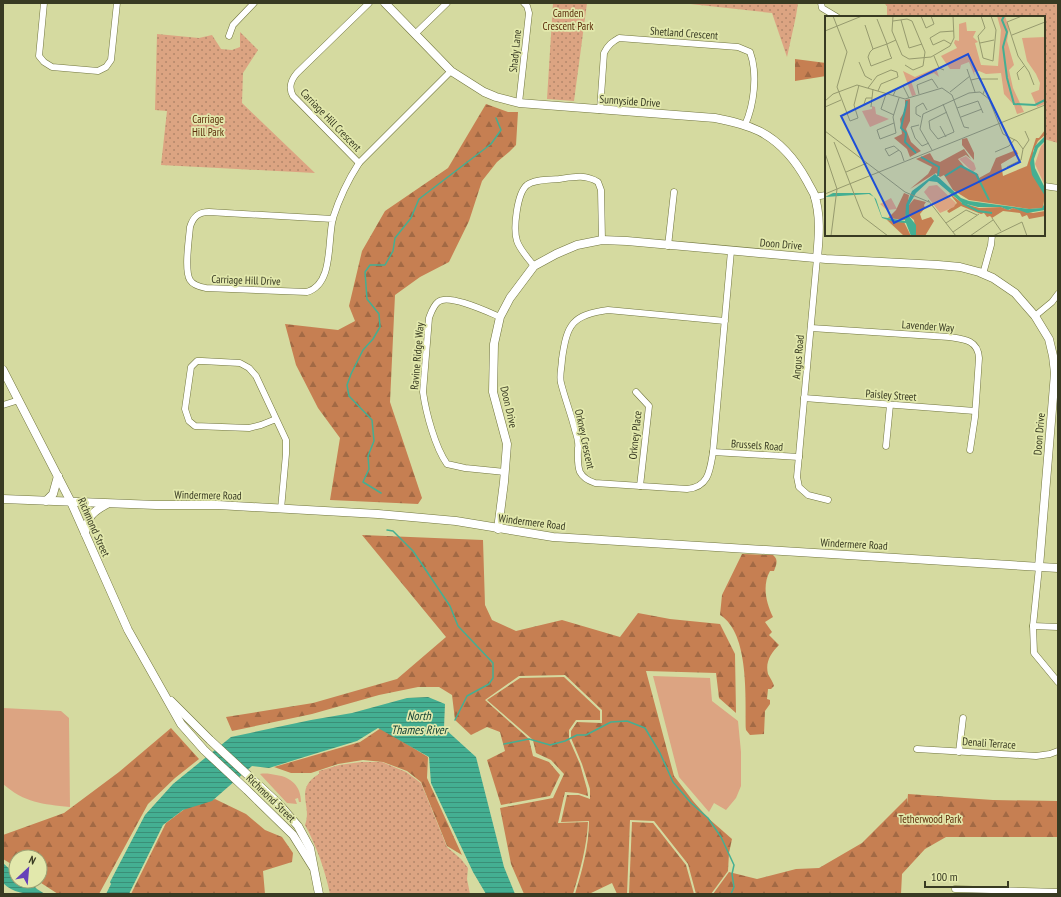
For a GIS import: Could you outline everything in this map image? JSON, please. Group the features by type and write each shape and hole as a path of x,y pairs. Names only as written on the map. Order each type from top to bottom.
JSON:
{"main road":[{"name":"Sunnyside Drive","path":"384,3 451,71 484,92 496,97 519,103 715,118 745,125 759,131 777,142 792,156 814,197 819,231 817,258"},
{"name":"Doon Drive","path":"498,529 507,444 492,392 494,344 500,317 510,298 534,266 577,245 602,240 627,241 668,246 817,258 938,264 960,267 984,274 993,278 1015,293 1035,316 1049,339 1055,373 1039,566"},
{"name":"Richmond Street","path":"3,370 71,502 128,630 181,724 204,750 293,835 313,867"},
{"path":"46,501 53,494 58,476"},
{"name":"Windermere Road","path":"3,499 156,505 218,505 378,514 456,521 553,537 1058,568"},
{"path":"85,533 90,516 109,503"},
{"name":"Richmond Street","path":"164,694 210,740 278,803 298,826 310,848 319,894"}],"street":[{"path":"44,3 39,56 44,62 52,67 98,71 106,67 111,60 117,3"},
{"path":"229,36 233,25 254,3"},
{"name":"Carriage Hill Crescent","path":"359,163 293,96 290,91 290,85 297,73 369,3"},
{"path":"415,34 447,3"},
{"name":"Shady Lane","path":"519,103 529,13 527,6 524,3"},
{"path":"821,3 822,8 835,16"},
{"name":"Shetland Crescent","path":"600,110 604,53 607,46 613,41 620,38 738,47 750,52 754,68 753,103 745,125"},
{"name":"Carriage Hill Drive","path":"333,219 202,212 192,220 190,227 187,270 189,279 193,284 206,288 307,292 313,290 319,285 325,272 333,219 343,192 359,163 451,71"},
{"path":"534,266 521,250 515,233 519,198 522,190 533,182 582,176 591,178 598,182 600,190 602,240"},
{"path":"1045,186 1058,188"},
{"path":"668,246 674,192"},
{"path":"814,197 825,195"},
{"path":"984,274 992,236"},
{"name":"Orkney Crescent","path":"725,321 608,310 596,311 585,315 569,328 565,339 560,382 576,431 578,447 577,456 581,475 588,480 595,482 640,486 695,488 703,484 710,470 713,452 725,321 731,251"},
{"name":"Angus Road","path":"817,258 797,477 799,487 808,495 828,500"},
{"path":"1035,316 1052,302 1058,294"},
{"name":"Ravine Ridge Way","path":"500,317 454,300 443,299 438,302 433,309 430,318 422,392 424,403 441,454 447,464 464,468 505,472"},
{"name":"Lavender Way","path":"811,328 965,339 973,343 979,351 975,411 970,450"},
{"path":"276,419 249,428 195,426 189,421 185,409 188,376 191,368 197,362 202,361 240,363 249,368 256,376 286,440 281,509"},
{"name":"Orkney Place","path":"636,392 648,406 640,486"},
{"name":"Paisley Street","path":"804,398 975,411"},
{"path":"3,405 19,400"},
{"path":"886,446 890,405"},
{"name":"Brussels Road","path":"713,452 799,458"},
{"path":"1039,566 1033,626 1034,653 1058,682"},
{"path":"1033,626 1058,627"},
{"path":"959,752 962,718"},
{"name":"Denali Terrace","path":"917,749 1036,756 1058,751"},
{"path":"955,888 1058,892"}],"green space":[{"name":"Camden Crescent Park","path":"553,3 587,3 574,101 547,99"},
{"path":"681,3 798,3 787,57 772,13"},
{"path":"884,3 1058,3 1058,143 1045,139 1045,16 887,16 887,6"},
{"name":"Carriage Hill Park","path":"240,32 258,50 243,73 242,103 315,173 161,165 167,111 155,110 157,34 199,38 212,35 221,49 232,50 240,47"},
{"path":"795,59 825,63 825,76 795,81"},
{"path":"486,104 508,112 518,112 516,145 497,162 482,181 469,221 449,262 420,277 395,295 390,402 422,498 418,504 330,500 340,438 318,408 296,365 285,324 338,330 355,321 349,306 362,251 385,211 448,168"},
{"path":"362,535 483,540 485,605 492,620 516,631 562,620 620,637 638,613 670,619 720,624 735,654 736,713 719,698 716,673 646,671 674,776 708,818 732,839 729,853 728,871 711,894 696,894 688,864 654,821 630,820 627,894 617,894 612,883 589,894 575,894 583,867 589,821 561,822 567,795 579,795 590,799 590,789 582,764 571,738 571,731 577,722 602,723 602,710 565,675 519,676 485,700 529,739 533,756 549,762 560,775 550,796 501,805 487,760 505,751 500,732 487,727 471,735 455,720 452,695 439,687 418,687 379,695 312,714 232,731 226,717 313,703 397,679 446,637"},
{"path":"742,554 773,555 776,561 774,571 770,571 766,582 768,606 773,617 765,622 772,632 769,635 779,645 773,651 767,666 768,674 774,686 771,689 768,689 767,699 770,700 770,704 765,711 764,734 750,735 746,730 744,668 741,651 737,636 730,624 720,615 722,595"},
{"path":"653,676 710,678 712,701 738,721 741,752 741,786 736,798 726,810 714,803 709,812 679,777"},
{"path":"564,677 600,711 600,720 576,720 569,730 569,739 580,764 588,796 578,793 565,792 558,823 588,822 585,849 573,894 524,894 511,864 500,808 553,798 564,774 551,760 536,753 533,740 487,700 520,678"},
{"path":"3,708 61,711 69,718 70,807 34,802 19,795 3,784"},
{"path":"171,728 199,759 175,778 148,804 99,894 58,894 48,888 48,849 8,849 8,862 3,859 3,835 64,813 119,772"},
{"path":"381,728 428,757 427,778 462,855 447,846 421,782 407,771 383,762 363,760 338,764 311,773 291,773 274,767 360,742"},
{"path":"361,762 382,762 406,772 421,783 447,847 461,859 468,868 467,879 470,894 330,894 320,859 305,825 307,811 305,792 311,780 319,774 319,771 339,765"},
{"path":"260,774 281,776 291,780 299,791 301,802 299,802 298,798 295,799 297,804 287,803"},
{"name":"Tetherwood Park","path":"908,794 993,800 1058,801 1058,837 946,837 925,849 902,874 901,894 713,894 729,872 757,879 796,869 819,868 862,843 907,798 907,805"},
{"path":"215,799 246,814 265,830 282,837 293,853 292,862 263,871 265,894 131,894 166,823 186,808"},
{"path":"632,822 653,823 686,865 694,894 629,894"}],"water":[{"name":"North Thames River","path":"428,697 445,704 444,728 476,757 504,867 515,894 486,894 473,872 431,783 429,757 378,728 357,741 269,768 252,766 212,801 183,810 163,825 129,894 106,894 111,884 110,882 145,815 173,784 231,737 352,713 407,698"},
{"path":"3,863 8,868 8,887 3,883"},
{"path":"11,889 37,889 45,894 22,893"}],"waterway":[{"path":"381,493 363,482 369,469 368,456 374,441 372,420 349,396 347,385 363,350 373,339 380,327 379,314 367,299 365,272 370,265 385,265 393,251 395,238 411,218 419,199 491,144 501,130 496,118"},
{"path":"387,530 393,531 413,551 450,606 458,626 493,663 493,678 489,684 467,696 455,720"},
{"path":"504,744 529,739 550,745 565,741 577,735 586,735 611,722 627,721 645,728 660,753 673,782 691,803 708,818 721,837 734,865 732,874 734,887 731,894"}]}
